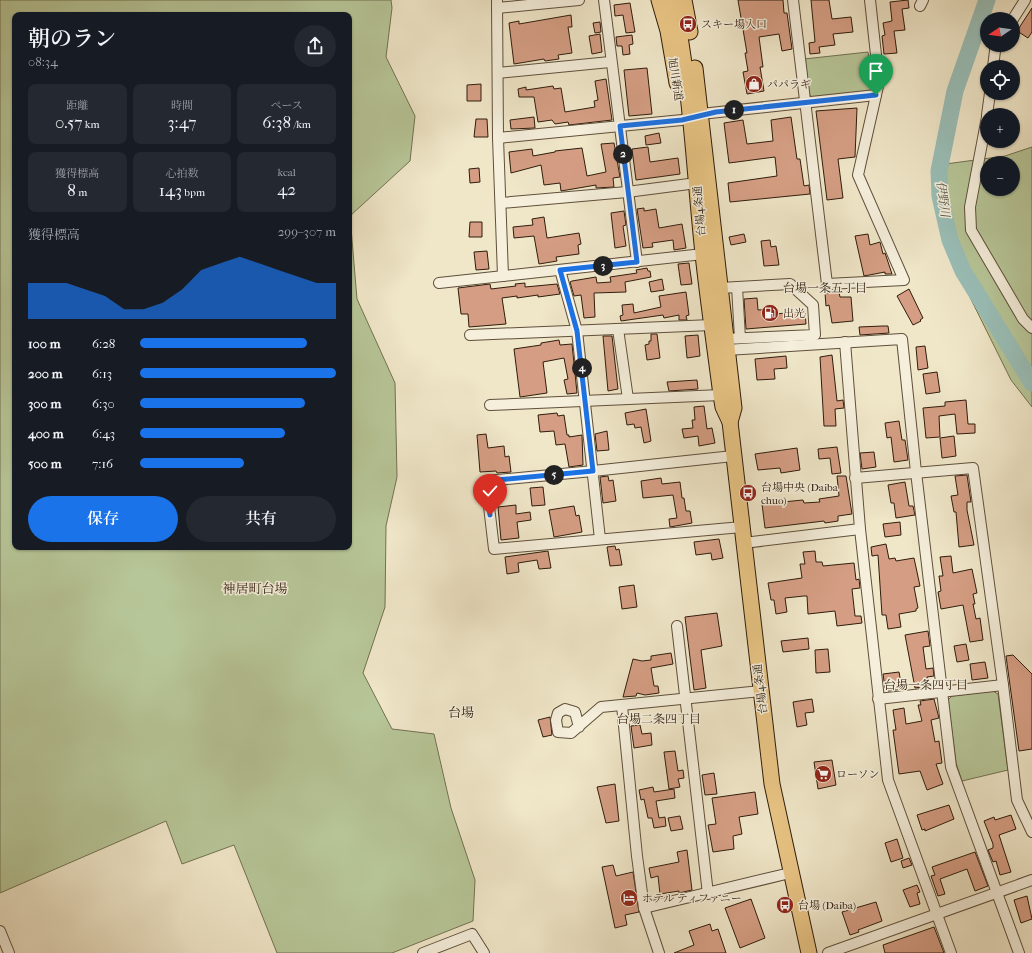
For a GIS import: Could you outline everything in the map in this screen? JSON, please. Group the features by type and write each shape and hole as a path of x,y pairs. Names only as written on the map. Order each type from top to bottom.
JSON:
{"highway":[{"name":"旭川新道","path":"659,0 691,117 689,184 703,254"},
{"name":"台場4条通","path":"673,0 682,43 691,117 703,254 721,395 723,407 730,422 772,784 808,953"},
{"name":"台場4条通","path":"684,0 693,49 691,117 720,288 731,342 734,408 730,422"}],"street":[{"path":"503,276 498,138 497,4 579,0"},
{"path":"604,0 610,62 620,126 627,192 637,262"},
{"path":"793,0 826,284 904,280 858,175 879,82 870,0"},
{"path":"1017,12 1025,0"},
{"path":"498,73 610,62"},
{"path":"498,138 620,126 806,102 876,95"},
{"path":"981,148 970,207 971,230 1023,320 1032,328"},
{"path":"501,203 627,192 689,184"},
{"path":"439,283 703,254"},
{"path":"560,270 577,331 600,539"},
{"path":"720,288 790,284 813,305 815,336 731,342"},
{"path":"731,342 737,287"},
{"path":"470,335 712,325"},
{"path":"618,329 628,399"},
{"path":"731,342 845,342 902,340 941,691 951,767 1019,953"},
{"path":"845,342 860,529 888,780 951,953"},
{"path":"490,405 721,395"},
{"path":"733,456 486,481 492,534 494,549 742,527"},
{"path":"855,478 973,468 1003,685 1017,800 1032,832"},
{"path":"744,543 860,529"},
{"path":"677,626 708,894"},
{"path":"878,699 1003,685"},
{"path":"579,727 600,707 610,705 622,706 761,691"},
{"path":"622,706 644,908 659,953"},
{"path":"644,908 708,894 790,872"},
{"path":"828,953 1032,880"},
{"path":"0,931 9,953"},
{"path":"423,953 472,934 484,953"}],"green space":[{"path":"0,0 391,0 392,8 386,57 415,116 410,161 352,214 352,12 12,12 12,550 352,550 352,240 357,299 395,383 397,477 386,526 385,607 363,673 392,729 434,734 451,808 475,880 473,921 392,953 277,953 234,845 182,864 166,821 0,893"},
{"path":"868,52 872,80 871,91 812,97 808,93 804,59"},
{"path":"1032,147 1032,407 1011,380 951,259 935,192 938,165 980,159 980,196 1020,196 1020,156 1005,156"},
{"path":"993,691 998,694 1008,770 962,781 956,763 948,700 952,696"}],"building":[{"path":"738,0 783,0 784,13 787,13 792,49 782,51 779,34 759,37 763,67 760,67 764,91 747,94 743,72 748,71 745,53 747,53"},
{"path":"811,0 829,0 832,19 851,17 853,32 833,34 835,45 819,47 820,53 810,54 809,43 815,42"},
{"path":"908,0 909,8 902,9 905,30 894,31 897,53 884,54 882,36 885,35 883,23 892,21 890,2"},
{"path":"630,3 635,32 626,33 623,15 615,16 614,5"},
{"path":"1032,8 1032,32 1028,38 1020,33 1020,26"},
{"path":"571,15 572,27 568,27 572,53 558,55 559,59 545,61 544,59 514,64 509,23 519,21 519,24"},
{"path":"600,22 601,32 595,33 593,23"},
{"path":"600,34 602,52 592,54 589,36"},
{"path":"632,35 633,44 629,45 630,54 623,55 622,46 617,46 616,37"},
{"path":"647,68 652,114 629,116 624,70"},
{"path":"606,79 612,120 569,125 568,122 555,124 552,120 538,122 534,97 519,97 518,89 526,87 526,90 553,86 554,89 561,88 565,112 595,107 594,101 598,100 595,81"},
{"path":"481,84 481,101 467,101 467,85"},
{"path":"857,108 855,157 838,159 843,198 827,200 816,111"},
{"path":"534,117 535,128 511,129 510,120"},
{"path":"791,117 797,159 800,159 804,186 809,185 810,194 730,202 728,183 777,176 775,157 729,163 724,123 743,120 747,144 773,141 771,120"},
{"path":"476,119 487,119 488,137 474,137"},
{"path":"659,133 661,143 646,145 645,136"},
{"path":"614,143 620,177 613,178 614,187 596,188 596,185 561,191 560,183 544,185 541,165 511,173 509,152 532,149 533,156 555,151 582,148 587,176 606,172 601,144"},
{"path":"648,147 650,162 678,158 680,174 636,180 632,149"},
{"path":"479,168 480,182 470,183 469,169"},
{"path":"644,208 644,211 656,209 659,228 682,224 686,248 674,250 673,240 652,243 653,247 643,248 637,209"},
{"path":"624,211 626,225 623,226 626,246 615,248 611,213"},
{"path":"544,217 547,238 579,233 581,244 578,245 579,254 556,257 557,261 539,264 534,236 514,238 513,227 533,225 532,219"},
{"path":"470,222 482,222 482,237 469,237"},
{"path":"744,234 746,242 731,245 729,237"},
{"path":"868,234 870,245 880,242 883,254 885,253 892,274 885,274 885,272 864,276 855,236"},
{"path":"770,240 771,247 776,246 779,265 764,266 761,241"},
{"path":"487,251 489,269 476,270 474,252"},
{"path":"689,263 692,284 681,285 678,264"},
{"path":"647,268 648,271 650,271 651,277 625,282 626,292 594,293 595,317 584,318 581,295 574,296 570,282 596,277 597,283 611,282 610,277 637,273 636,270"},
{"path":"662,279 664,290 651,292 649,282"},
{"path":"525,283 525,287 557,284 560,294 538,297 538,295 517,298 517,296 502,298 506,324 469,327 468,314 461,314 458,288 490,284 491,289 516,286 515,284"},
{"path":"909,289 923,318 920,320 921,321 913,325 897,296"},
{"path":"686,292 689,315 686,316 687,320 679,320 679,315 664,318 663,315 621,321 620,316 623,315 622,305 633,304 634,313 661,307 659,296"},
{"path":"839,292 840,297 851,297 853,321 832,323 829,305 826,306 825,293"},
{"path":"757,298 758,310 776,309 776,314 805,311 806,324 746,329 744,299"},
{"path":"888,326 889,333 860,335 859,327"},
{"path":"651,334 657,334 660,358 647,360 645,345 649,344 649,341 651,341"},
{"path":"698,335 700,356 687,358 685,336"},
{"path":"603,336 612,336 618,389 608,391"},
{"path":"559,340 560,345 572,344 577,393 567,394 564,380 568,379 564,358 543,362 547,393 520,397 514,349 541,345 541,343"},
{"path":"925,346 928,368 918,370 916,347"},
{"path":"832,355 837,401 843,400 844,408 835,409 836,426 824,426 820,357"},
{"path":"786,356 787,368 774,369 775,379 757,380 755,359"},
{"path":"937,372 940,392 926,394 923,374"},
{"path":"697,380 698,389 669,391 667,382"},
{"path":"966,400 968,424 975,424 975,433 957,434 955,414 939,416 940,437 926,438 923,408 945,406 945,402"},
{"path":"704,406 707,429 712,428 715,443 699,446 698,436 684,438 682,429 693,428 692,420 695,420 694,407"},
{"path":"646,409 651,441 644,443 641,427 635,428 634,424 627,425 625,413"},
{"path":"557,413 558,416 564,415 567,435 569,435 569,437 582,435 583,465 569,467 565,444 556,445 554,431 540,432 538,415"},
{"path":"899,421 902,440 905,440 908,460 894,462 891,437 887,438 885,423"},
{"path":"607,431 609,450 597,451 595,434"},
{"path":"486,434 488,448 504,446 505,457 509,456 511,472 480,472 477,435"},
{"path":"954,436 956,456 942,458 940,438"},
{"path":"837,447 841,473 832,474 830,458 819,459 818,449"},
{"path":"797,448 800,470 781,473 780,468 758,470 755,454"},
{"path":"874,452 876,467 862,469 860,453"},
{"path":"967,475 971,502 967,502 967,510 974,545 959,547 956,512 954,512 951,496 958,495 955,476"},
{"path":"608,476 609,481 613,480 616,501 603,503 600,477"},
{"path":"837,476 846,476 852,514 838,516 838,521 825,523 824,521 765,528 762,504 803,500 804,503 820,502 819,499 839,496"},
{"path":"661,478 662,484 680,482 682,498 684,498 686,511 690,511 692,523 670,527 669,519 677,518 673,495 643,498 641,481"},
{"path":"905,482 909,506 913,506 915,515 896,518 894,503 891,503 888,485"},
{"path":"543,487 545,505 532,506 530,488"},
{"path":"516,505 516,514 530,512 531,520 517,522 519,538 501,540 498,507"},
{"path":"574,506 576,516 579,515 582,532 554,537 549,510"},
{"path":"900,522 901,535 885,537 883,524"},
{"path":"719,539 723,558 712,560 711,553 696,555 694,542"},
{"path":"886,544 889,559 895,558 896,561 914,558 920,586 914,587 918,608 916,611 899,614 901,627 888,629 886,615 882,615 878,555 872,556 871,547"},
{"path":"615,546 616,550 619,549 622,565 610,566 607,547"},
{"path":"548,551 551,568 539,569 537,560 518,563 519,572 507,574 505,557"},
{"path":"815,551 816,562 822,562 823,566 854,563 856,580 859,579 860,588 852,589 855,616 861,616 862,623 837,626 835,611 808,614 807,596 785,598 787,612 776,614 774,600 771,600 768,583 802,578 800,564 805,564 803,552"},
{"path":"951,556 953,573 972,569 977,593 973,594 975,604 973,604 976,619 980,618 983,640 970,642 963,605 941,609 938,592 941,591 939,576 943,576 940,557"},
{"path":"634,585 637,607 622,609 619,587"},
{"path":"717,613 722,646 701,650 706,688 694,690 685,617"},
{"path":"928,631 930,646 923,647 926,669 933,668 934,676 927,677 928,686 915,688 905,635"},
{"path":"808,638 809,649 783,652 781,641"},
{"path":"966,644 969,660 957,662 954,646"},
{"path":"828,649 830,672 816,673 815,650"},
{"path":"671,653 673,664 651,668 654,686 658,686 659,693 645,695 637,693 636,696 623,697 633,659 642,661 651,660 651,656"},
{"path":"1013,655 1032,674 1032,749 1019,751 1006,656"},
{"path":"985,662 988,678 972,680 970,664"},
{"path":"899,672 902,689 888,691 887,688 885,688 883,674"},
{"path":"812,699 814,712 805,713 807,725 797,727 793,702"},
{"path":"934,699 939,718 931,720 935,742 939,741 942,763 936,764 943,784 927,790 920,771 899,774 893,730 896,730 893,710 904,708 906,724 922,721 918,705 921,705 920,701"},
{"path":"550,717 552,735 543,737 538,720"},
{"path":"640,725 642,734 651,733 652,745 634,748 631,726"},
{"path":"675,751 678,771 683,770 684,778 678,779 680,787 669,789 664,752"},
{"path":"832,760 836,785 818,789 814,762"},
{"path":"714,773 717,794 705,795 702,775"},
{"path":"615,784 619,821 606,823 597,787"},
{"path":"653,787 654,792 674,789 675,798 656,801 659,818 665,817 666,826 654,828 652,818 648,818 644,799 641,800 639,790"},
{"path":"755,792 758,814 739,817 742,834 733,836 734,849 713,852 708,825 716,824 712,798"},
{"path":"949,805 954,819 925,831 925,829 922,830 917,815"},
{"path":"1011,815 1016,829 999,835 1011,872 1000,875 996,861 993,862 988,850 993,848 993,844 984,821 994,817 995,820"},
{"path":"680,816 683,829 671,831 668,818"},
{"path":"897,839 903,858 891,862 885,843"},
{"path":"687,850 692,890 679,893 679,891 660,894 658,876 651,878 649,868 679,862 677,852"},
{"path":"975,852 988,886 975,891 967,869 940,879 945,894 938,896 931,876 935,875 932,867"},
{"path":"909,858 912,865 903,868 901,861"},
{"path":"613,865 616,876 633,872 639,912 625,915 627,925 615,928 602,867"},
{"path":"917,885 920,892 917,893 920,904 910,907 903,890"},
{"path":"1027,896 1032,919 1021,923 1014,900"},
{"path":"751,899 765,938 740,948 725,908"},
{"path":"876,902 882,921 858,930 859,932 850,935 842,912"},
{"path":"710,924 712,931 718,929 726,953 674,953 694,945 689,931"},
{"path":"934,927 944,953 885,953 883,945"}],"waterway":[{"name":"伊野川","path":"987,0 955,91 939,171 940,196 950,240 963,271 1032,383"}],"place":[{"name":"スキー場入口","path":"688,24"},
{"name":"パパラギ","path":"754,84"},
{"name":"出光","path":"770,313"},
{"name":"台場中央 (Daiba chuo)","path":"748,493"},
{"name":"ローソン","path":"823,774"},
{"name":"ホテル ティファニー","path":"629,898"},
{"name":"台場 (Daiba)","path":"785,905"}],"district":[{"name":"台場一条五丁目","path":"825,288"},
{"name":"神居町台場","path":"255,588"},
{"name":"台場一条四丁目","path":"926,685"},
{"name":"台場","path":"461,712"},
{"name":"台場二条四丁目","path":"659,719"}],"route":[{"path":"490,515 486,481 593,471 577,331 560,270 637,262 627,192 620,126 682,120 701,114 716,112 876,95"}]}
